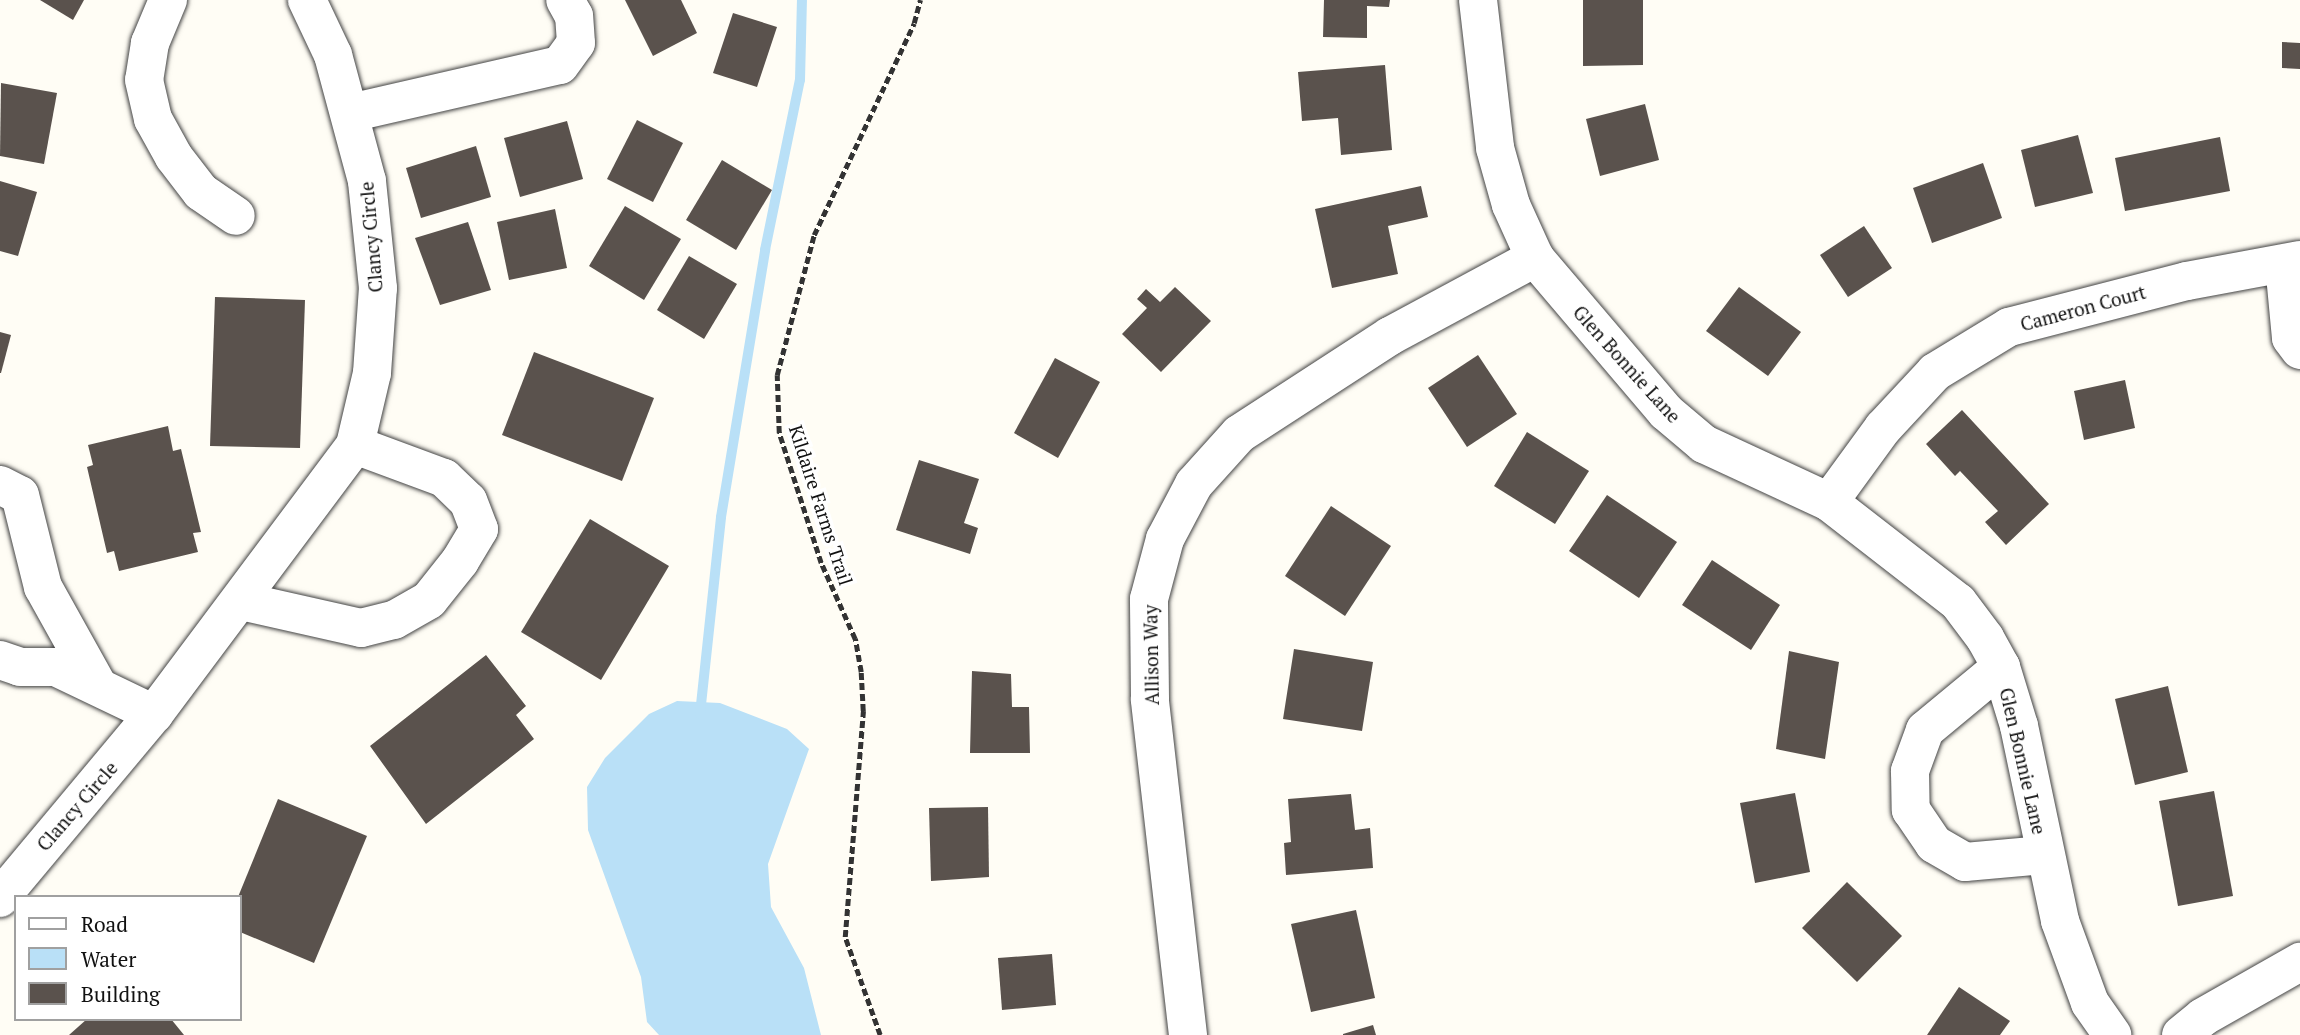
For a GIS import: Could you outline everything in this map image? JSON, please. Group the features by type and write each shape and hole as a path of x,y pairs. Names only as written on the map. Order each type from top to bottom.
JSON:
{"street":[{"path":"168,0 150,43 144,80 153,119 174,158 201,192 236,216"},
{"name":"Clancy Circle","path":"0,898 154,714 355,445 372,373 378,288 367,181 333,55 307,0"},
{"path":"350,113 560,65 576,43 574,16 565,0"},
{"name":"Glen Bonnie Lane","path":"1478,0 1495,148 1511,205 1535,258 1666,412 1704,444 1829,502 1958,602 2001,667 2019,726 2044,855 2071,957 2090,1003 2112,1035"},
{"name":"Allison Way","path":"1188,1035 1150,699 1149,599 1166,539 1194,484 1239,434 1390,336 1535,258"},
{"name":"Cameron Court","path":"1829,502 1883,429 1935,372 2009,327 2187,281 2292,262 2291,338 2300,350"},
{"path":"241,601 361,628 394,620 429,600 460,561 479,529 468,501 444,478 355,445"},
{"path":"0,485 20,495 43,587 97,684"},
{"path":"0,660 20,667 57,667 97,684 154,714"},
{"name":"Glen Bonnie Lane","path":"2001,667 1925,730 1910,771 1911,810 1934,844 1965,862 2044,855"},
{"path":"2181,1035 2203,1017 2300,962"}],"path":[{"name":"Kildaire Farms Trail","path":"880,1035 845,937 863,711 861,672 855,639 821,563 779,433 777,375 814,235 914,23 920,0"}],"water":[{"path":"677,701 720,703 787,729 809,749 768,864 771,907 804,968 821,1035 659,1035 647,1022 641,977 588,830 587,787 605,758 649,714"}],"building":[{"path":"40,0 84,0 73,20"},
{"path":"625,0 681,0 697,33 653,56"},
{"path":"1324,0 1390,0 1389,7 1367,6 1367,38 1323,37"},
{"path":"1583,0 1643,0 1643,65 1583,66"},
{"path":"733,13 777,27 757,87 713,73"},
{"path":"2282,42 2300,43 2300,69 2282,68"},
{"path":"1385,65 1392,150 1341,155 1338,118 1302,121 1298,72"},
{"path":"1,83 57,93 44,164 0,156"},
{"path":"1645,104 1659,160 1600,176 1586,119"},
{"path":"637,120 683,143 653,202 607,179"},
{"path":"567,121 583,179 520,197 504,138"},
{"path":"2078,135 2093,193 2035,207 2021,150"},
{"path":"2220,137 2230,191 2125,211 2115,158"},
{"path":"476,146 491,197 421,218 406,168"},
{"path":"722,160 772,190 736,250 686,220"},
{"path":"1983,163 2002,218 1932,243 1913,188"},
{"path":"0,181 37,192 18,256 0,251"},
{"path":"1421,186 1428,217 1388,226 1398,274 1332,288 1315,209"},
{"path":"625,206 681,239 644,300 589,266"},
{"path":"555,209 567,268 509,280 497,222"},
{"path":"468,222 491,290 440,305 415,238"},
{"path":"1864,226 1892,268 1848,297 1820,255"},
{"path":"689,256 737,284 704,339 657,310"},
{"path":"1175,287 1211,321 1161,372 1122,334 1147,308 1137,299 1146,289 1160,302"},
{"path":"1739,287 1801,332 1768,376 1706,331"},
{"path":"215,297 305,300 300,448 210,446"},
{"path":"0,332 11,335 1,373 0,373"},
{"path":"534,352 654,398 622,481 502,435"},
{"path":"1478,355 1517,414 1467,447 1428,388"},
{"path":"1055,358 1100,382 1058,458 1014,433"},
{"path":"2125,380 2135,428 2084,440 2074,391"},
{"path":"1962,410 2049,504 2006,545 1985,522 1998,511 1960,471 1955,476 1926,444"},
{"path":"168,426 173,451 181,449 201,532 193,533 198,552 119,571 114,551 107,553 87,467 93,465 88,445"},
{"path":"1527,432 1589,471 1555,524 1494,486"},
{"path":"919,460 979,479 964,523 978,528 970,554 896,530"},
{"path":"1607,495 1677,542 1639,598 1569,551"},
{"path":"1331,506 1391,546 1345,616 1285,576"},
{"path":"590,519 669,566 601,680 521,632"},
{"path":"1712,560 1780,605 1751,650 1682,605"},
{"path":"1294,649 1373,662 1362,731 1283,719"},
{"path":"1789,651 1839,662 1825,759 1776,749"},
{"path":"486,655 526,706 516,715 534,739 426,824 370,746"},
{"path":"972,671 1011,674 1012,707 1029,707 1030,753 970,753"},
{"path":"2168,686 2188,772 2135,785 2115,699"},
{"path":"2214,791 2233,896 2178,906 2159,801"},
{"path":"1795,793 1810,872 1755,883 1740,803"},
{"path":"1351,794 1355,830 1370,828 1373,868 1286,875 1284,843 1291,842 1288,799"},
{"path":"278,799 367,836 314,963 242,933 242,895 239,895"},
{"path":"988,807 989,877 931,881 929,808"},
{"path":"1847,882 1902,936 1857,982 1802,928"},
{"path":"1356,910 1375,998 1311,1012 1291,924"},
{"path":"1052,954 1056,1005 1002,1010 998,958"},
{"path":"1959,987 2010,1021 2000,1035 1927,1035"},
{"path":"85,1021 173,1021 184,1035 69,1035"},
{"path":"1373,1025 1376,1035 1343,1035 1343,1034"}],"waterway":[{"path":"700,714 721,517 765,250 800,80 802,0"}]}
